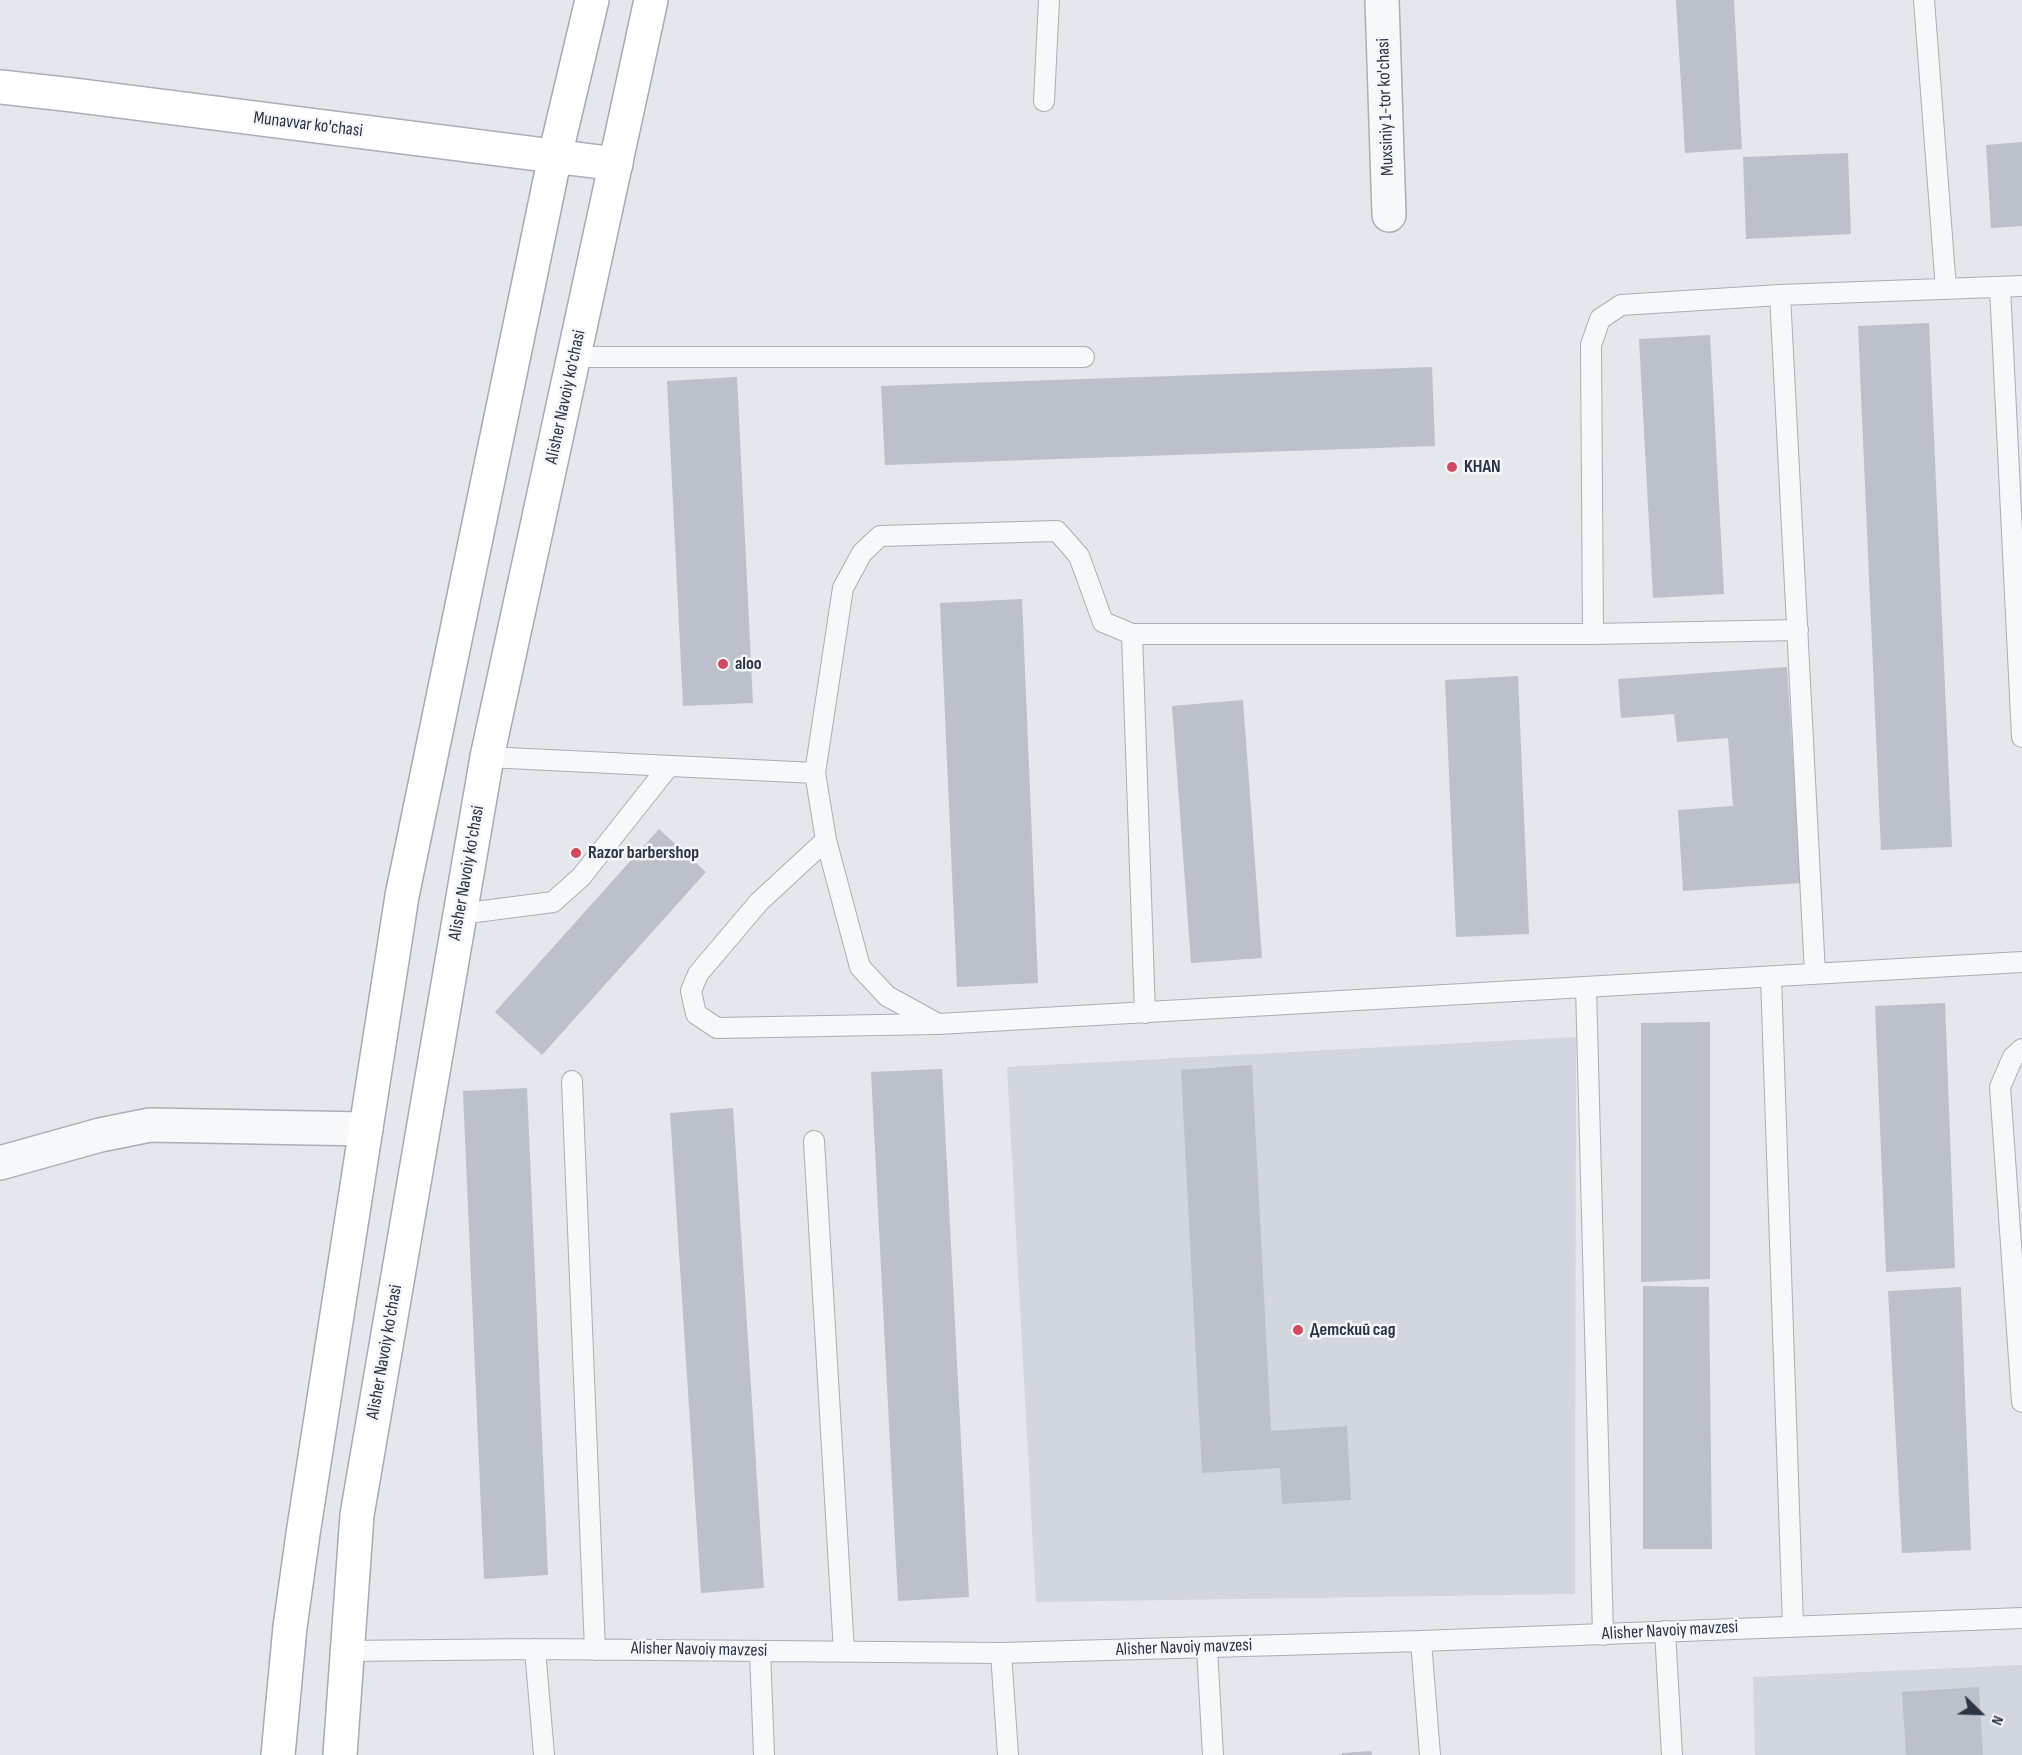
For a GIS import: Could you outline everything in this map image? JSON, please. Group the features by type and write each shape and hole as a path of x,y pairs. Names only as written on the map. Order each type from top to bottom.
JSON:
{"main road":[{"path":"278,1755 290,1627 402,896 555,156 592,0"},
{"name":"Alisher Navoiy ko'chasi","path":"340,1755 357,1515 487,757 651,0"},
{"name":"Munavvar ko'chasi","path":"0,87 72,94 616,164"}],"street":[{"name":"Muxsiniy 1-tor ko'chasi","path":"1382,0 1389,215"},
{"path":"0,1163 100,1135 150,1125 366,1129"}],"lane":[{"path":"1044,100 1049,0"},
{"path":"1924,0 1946,289"},
{"path":"1593,634 1591,345 1600,319 1621,305 1780,295 2022,286"},
{"path":"2000,287 2022,737"},
{"path":"1780,295 1815,974"},
{"path":"574,357 1084,357"},
{"path":"938,1024 887,996 860,967 826,840 815,773 843,588 862,553 880,536 1057,531 1079,556 1103,622 1132,634 1593,634 1798,630"},
{"path":"1132,634 1144,1013"},
{"path":"487,757 815,773"},
{"path":"460,914 553,902 581,877 669,766"},
{"path":"826,840 759,902 698,974 691,991 696,1014 717,1028 938,1024 2022,962"},
{"path":"1771,976 1793,1626"},
{"path":"1586,987 1603,1635"},
{"path":"2022,1049 2013,1057 2000,1087 2022,1402"},
{"path":"572,1081 595,1650"},
{"path":"814,1141 844,1652"},
{"name":"Alisher Navoiy mavzesi","path":"346,1651 535,1649 1001,1653 1603,1635 1665,1630 2022,1618"},
{"path":"1665,1630 1672,1755"},
{"path":"1420,1641 1430,1755"},
{"path":"1207,1648 1213,1755"},
{"path":"535,1649 544,1755"},
{"path":"760,1651 764,1755"},
{"path":"1001,1653 1008,1755"}],"shaded area":[{"name":"Детский сад","path":"1576,1037 1575,1594 1036,1602 1007,1067"},
{"path":"2022,1665 2022,1755 1755,1755 1753,1677"}],"building":[{"path":"1676,0 1734,0 1742,149 1685,153"},
{"path":"2022,142 2022,226 1991,228 1986,145"},
{"path":"1848,153 1851,234 1746,239 1743,157"},
{"path":"1929,323 1952,847 1881,850 1858,326"},
{"path":"1710,335 1724,594 1653,598 1639,339"},
{"path":"1432,367 1435,446 885,465 881,386"},
{"path":"737,377 753,703 683,706 667,381"},
{"path":"1022,599 1038,983 957,987 940,603"},
{"path":"1787,667 1801,883 1683,891 1678,810 1733,806 1728,738 1677,742 1674,714 1621,718 1618,679"},
{"path":"1518,676 1529,934 1456,937 1445,680"},
{"path":"1243,700 1262,958 1191,963 1172,706"},
{"path":"659,829 706,872 542,1055 495,1012"},
{"path":"1945,1003 1955,1268 1886,1272 1875,1006"},
{"path":"1710,1022 1710,1279 1641,1282 1641,1023"},
{"path":"1252,1065 1271,1431 1347,1426 1351,1500 1282,1504 1280,1468 1202,1473 1181,1070"},
{"path":"942,1069 969,1597 898,1601 871,1072"},
{"path":"527,1088 548,1575 484,1579 463,1091"},
{"path":"733,1108 764,1588 701,1593 670,1113"},
{"path":"1643,1286 1709,1287 1712,1549 1643,1549"},
{"path":"1961,1287 1971,1550 1902,1553 1888,1291"},
{"path":"1979,1687 1983,1755 1906,1755 1902,1692"},
{"path":"1371,1751 1372,1755 1342,1755 1342,1753"}],"place":[{"name":"KHAN","path":"1452,467"},
{"name":"aloo","path":"723,664"},
{"name":"Razor barbershop","path":"576,853"},
{"name":"Детский сад","path":"1298,1330"}]}
